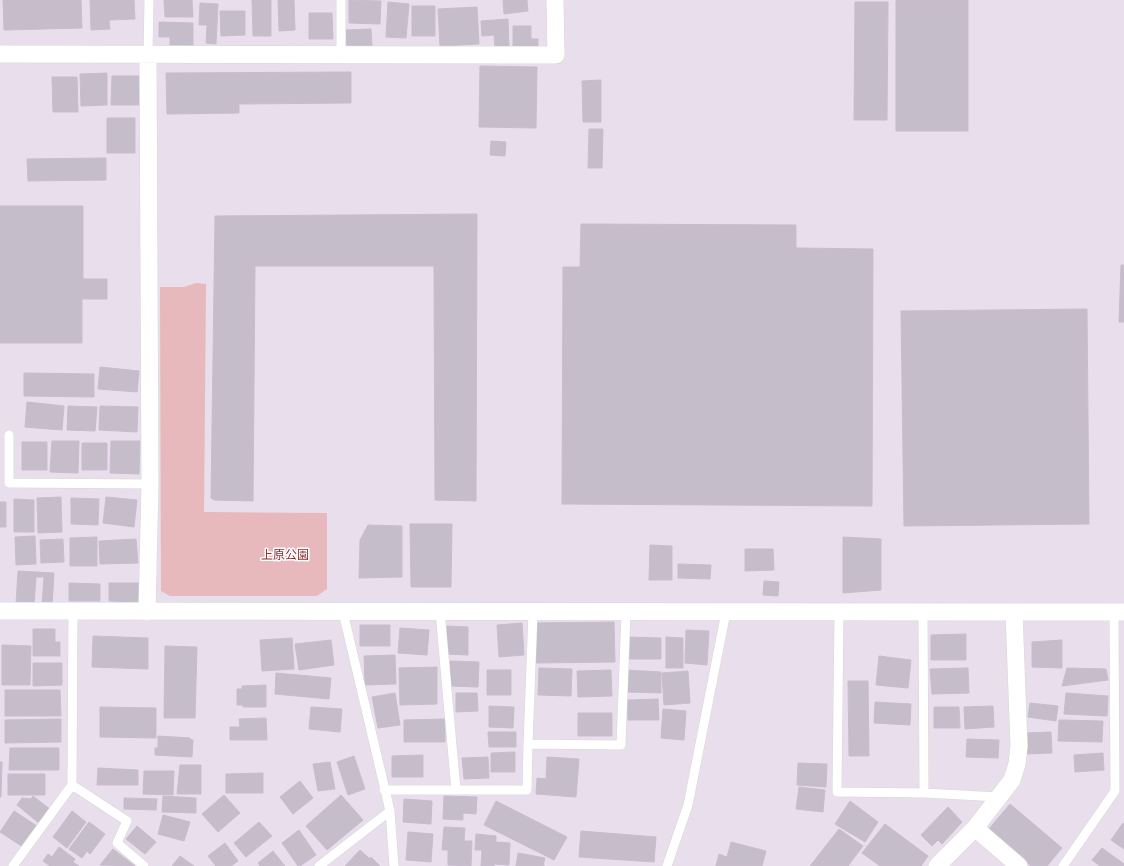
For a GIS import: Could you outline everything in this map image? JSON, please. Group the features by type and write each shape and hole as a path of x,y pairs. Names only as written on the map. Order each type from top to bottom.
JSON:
{"street":[{"path":"0,54 556,55 555,0"},
{"path":"147,612 150,484 148,55"},
{"path":"0,611 1119,612"},
{"path":"937,866 974,828 999,797 1012,780 1017,764 1019,746 1014,612"},
{"path":"974,828 1019,866"}],"lane":[{"path":"148,55 149,0"},
{"path":"341,0 341,54"},
{"path":"9,435 9,483 150,484"},
{"path":"13,866 72,785 73,611"},
{"path":"342,612 390,811 394,866"},
{"path":"440,612 456,790"},
{"path":"384,790 527,790 533,612"},
{"path":"528,744 621,745 626,612"},
{"path":"667,866 688,805 726,612"},
{"path":"839,612 837,792 924,793 999,797"},
{"path":"923,612 924,793"},
{"path":"1063,866 1115,791 1119,612"},
{"path":"72,785 127,821 117,843 144,866"},
{"path":"1115,791 1124,794"},
{"path":"320,866 390,811"}],"green space":[{"name":"上原公園","path":"196,283 206,284 204,512 327,513 327,589 317,596 170,596 161,591 160,287 184,287"}],"building":[{"path":"3,0 81,0 82,28 4,30"},
{"path":"90,0 134,0 135,19 109,20 110,29 91,30"},
{"path":"164,0 192,0 193,17 165,17"},
{"path":"252,0 271,0 271,36 253,36"},
{"path":"278,0 294,0 295,30 279,31"},
{"path":"349,0 381,1 380,24 349,23"},
{"path":"503,0 527,0 528,11 504,14"},
{"path":"896,0 968,0 968,131 896,131"},
{"path":"388,2 409,4 406,38 386,37"},
{"path":"855,2 888,2 887,120 854,120"},
{"path":"200,3 218,4 216,44 206,43 207,25 199,25"},
{"path":"412,6 435,6 435,36 412,36"},
{"path":"477,7 479,44 440,46 438,9"},
{"path":"220,11 245,11 245,35 221,36"},
{"path":"309,13 332,13 333,39 309,39"},
{"path":"508,19 509,47 495,47 494,35 482,36 481,21"},
{"path":"159,22 193,23 193,47 170,47 170,37 159,37"},
{"path":"513,26 531,26 531,39 538,39 538,50 513,50"},
{"path":"371,29 372,47 347,48 346,30"},
{"path":"480,66 537,67 536,128 479,127"},
{"path":"351,72 351,103 239,104 239,113 167,114 166,73"},
{"path":"107,73 107,105 81,106 80,74"},
{"path":"112,76 141,76 141,105 111,105"},
{"path":"52,77 77,77 78,112 53,112"},
{"path":"601,80 601,122 583,122 582,81"},
{"path":"107,118 135,118 135,153 107,153"},
{"path":"589,129 603,129 602,168 588,168"},
{"path":"491,141 506,142 505,156 490,155"},
{"path":"106,158 106,180 28,181 27,159"},
{"path":"0,206 83,206 83,279 107,279 107,299 82,299 82,343 0,343"},
{"path":"477,214 476,501 435,500 434,266 255,266 253,501 214,500 211,498 215,216"},
{"path":"581,224 796,225 796,248 873,249 872,506 562,504 563,267 580,267"},
{"path":"1121,265 1124,265 1124,322 1119,322"},
{"path":"1087,309 1089,524 904,526 901,311"},
{"path":"100,367 139,371 137,392 98,389"},
{"path":"24,373 94,374 94,397 24,396"},
{"path":"27,402 64,406 62,430 25,427"},
{"path":"68,406 97,407 95,431 67,430"},
{"path":"100,406 138,407 137,432 99,430"},
{"path":"52,441 79,441 78,473 50,472"},
{"path":"111,441 140,441 139,474 110,473"},
{"path":"22,442 47,442 47,470 22,470"},
{"path":"82,443 107,443 107,470 82,470"},
{"path":"61,497 62,532 38,533 37,498"},
{"path":"106,497 137,500 134,527 103,523"},
{"path":"71,498 99,499 98,525 71,524"},
{"path":"14,499 34,500 34,532 14,532"},
{"path":"0,502 6,502 6,527 0,527"},
{"path":"410,524 452,524 451,587 411,587"},
{"path":"368,525 402,526 402,577 359,578 360,540"},
{"path":"35,536 36,564 16,565 15,537"},
{"path":"97,537 97,566 70,566 70,538"},
{"path":"843,537 881,539 881,590 843,593"},
{"path":"63,539 64,562 41,563 40,540"},
{"path":"136,539 138,563 100,564 99,541"},
{"path":"650,545 672,546 672,580 649,580"},
{"path":"745,549 773,549 774,570 745,571"},
{"path":"678,564 711,565 710,579 678,578"},
{"path":"18,571 54,573 52,606 42,605 44,577 36,577 34,605 16,604"},
{"path":"764,581 779,582 778,596 763,595"},
{"path":"69,583 100,584 100,601 69,601"},
{"path":"109,583 139,583 139,602 109,601"},
{"path":"614,622 615,662 535,663 535,623"},
{"path":"522,623 524,655 499,657 497,625"},
{"path":"360,625 390,625 390,646 360,646"},
{"path":"447,626 468,627 468,655 446,654"},
{"path":"400,628 429,630 427,655 398,653"},
{"path":"33,629 55,629 55,642 60,642 60,656 33,656"},
{"path":"686,630 709,631 707,665 685,663"},
{"path":"966,634 966,660 931,660 931,635"},
{"path":"93,636 148,638 148,669 92,667"},
{"path":"627,637 661,638 661,659 627,659"},
{"path":"666,637 683,638 683,668 666,668"},
{"path":"292,638 294,669 262,671 260,640"},
{"path":"331,640 334,665 299,670 295,644"},
{"path":"1062,640 1062,668 1032,667 1032,642"},
{"path":"2,645 31,646 30,685 2,685"},
{"path":"165,646 197,647 195,718 164,718"},
{"path":"395,655 396,684 365,685 364,656"},
{"path":"879,656 911,660 908,688 876,685"},
{"path":"450,661 479,662 478,687 450,686"},
{"path":"33,663 62,663 62,685 33,686"},
{"path":"437,667 437,704 400,705 399,668"},
{"path":"539,668 572,669 571,696 538,695"},
{"path":"968,668 969,693 932,694 930,669"},
{"path":"1067,668 1106,669 1108,680 1062,686"},
{"path":"487,670 511,670 511,695 487,695"},
{"path":"611,670 612,696 578,697 577,671"},
{"path":"625,670 661,672 661,693 625,692"},
{"path":"688,671 690,703 664,705 662,673"},
{"path":"276,673 331,678 329,699 275,694"},
{"path":"848,681 868,681 869,756 849,756"},
{"path":"266,685 266,707 243,707 243,705 237,705 237,689 242,689 242,686"},
{"path":"5,690 60,690 61,716 5,716"},
{"path":"395,693 400,725 378,728 372,697"},
{"path":"456,693 477,693 478,711 456,712"},
{"path":"1066,693 1108,696 1107,716 1064,714"},
{"path":"658,699 659,720 628,720 627,700"},
{"path":"875,702 911,704 910,725 874,723"},
{"path":"1030,703 1058,706 1056,721 1028,717"},
{"path":"489,706 514,707 513,728 489,727"},
{"path":"993,706 994,727 965,729 964,707"},
{"path":"100,707 156,708 156,738 100,737"},
{"path":"311,707 342,709 340,732 309,729"},
{"path":"934,707 959,707 960,728 934,728"},
{"path":"663,709 686,711 684,740 661,738"},
{"path":"578,713 612,713 612,736 578,736"},
{"path":"266,718 267,740 230,740 230,727 240,727 239,719"},
{"path":"61,719 61,742 5,743 5,720"},
{"path":"445,719 445,742 404,742 404,720"},
{"path":"1059,720 1103,721 1102,742 1058,741"},
{"path":"488,732 516,732 516,747 489,747"},
{"path":"1051,732 1052,753 1026,754 1026,733"},
{"path":"158,736 190,738 193,740 192,757 155,755 155,748 158,748"},
{"path":"967,739 999,740 998,758 966,757"},
{"path":"10,748 59,748 59,770 9,770"},
{"path":"515,752 515,772 491,772 491,753"},
{"path":"1103,753 1104,770 1075,772 1074,755"},
{"path":"423,755 423,777 392,777 392,756"},
{"path":"354,756 365,789 348,795 337,762"},
{"path":"488,757 489,778 464,779 462,758"},
{"path":"547,757 579,759 576,797 536,794 537,778 546,779"},
{"path":"0,762 2,762 1,797 0,797"},
{"path":"330,762 335,789 318,791 313,764"},
{"path":"798,763 827,764 826,787 797,785"},
{"path":"180,765 201,765 201,794 177,794"},
{"path":"98,768 138,770 138,785 97,785"},
{"path":"144,771 174,771 173,795 143,794"},
{"path":"263,773 263,793 226,793 226,774"},
{"path":"8,774 45,774 45,795 8,795"},
{"path":"300,781 313,798 293,814 280,797"},
{"path":"799,787 825,790 823,812 796,809"},
{"path":"224,795 240,813 218,832 202,814"},
{"path":"341,795 363,820 327,850 306,826"},
{"path":"33,796 51,810 40,824 17,805 22,798 31,799"},
{"path":"163,796 196,798 196,813 162,812"},
{"path":"444,796 477,797 476,814 463,813 463,820 443,819"},
{"path":"124,798 157,799 156,810 124,809"},
{"path":"404,799 432,801 431,824 403,822"},
{"path":"496,801 567,837 554,860 484,825"},
{"path":"850,801 878,822 865,842 835,824"},
{"path":"1010,804 1062,848 1047,866 1031,866 988,830"},
{"path":"948,807 962,822 942,844 938,840 932,846 921,835"},
{"path":"14,811 37,826 23,847 0,832"},
{"path":"72,811 86,822 67,848 53,837"},
{"path":"163,815 190,822 184,841 158,834"},
{"path":"89,822 105,834 90,854 87,851 82,858 69,849"},
{"path":"259,822 272,836 246,857 234,843"},
{"path":"1123,823 1124,824 1124,849 1111,840"},
{"path":"885,824 928,856 921,866 880,866 862,853"},
{"path":"137,826 156,842 145,854 126,839"},
{"path":"444,827 465,828 464,841 472,841 471,866 448,865 448,850 442,850"},
{"path":"839,829 863,846 848,866 810,866"},
{"path":"299,830 316,855 298,866 282,843"},
{"path":"581,831 656,837 654,862 579,857"},
{"path":"408,832 433,834 431,862 406,860"},
{"path":"476,834 496,836 496,842 510,843 509,865 494,864 494,866 481,866 482,850 475,850"},
{"path":"731,842 766,851 762,866 716,866 719,854 727,857"},
{"path":"225,843 238,861 231,866 216,866 208,856"},
{"path":"59,847 75,859 73,862 79,866 50,866 43,861 48,854 52,857"},
{"path":"1102,848 1124,864 1124,866 1100,866 1092,860"},
{"path":"113,849 135,866 100,865"},
{"path":"360,850 370,859 371,857 380,866 345,866"},
{"path":"273,851 285,866 260,866 258,863"},
{"path":"518,853 545,858 543,866 516,866"},
{"path":"180,856 194,866 172,866"}]}
